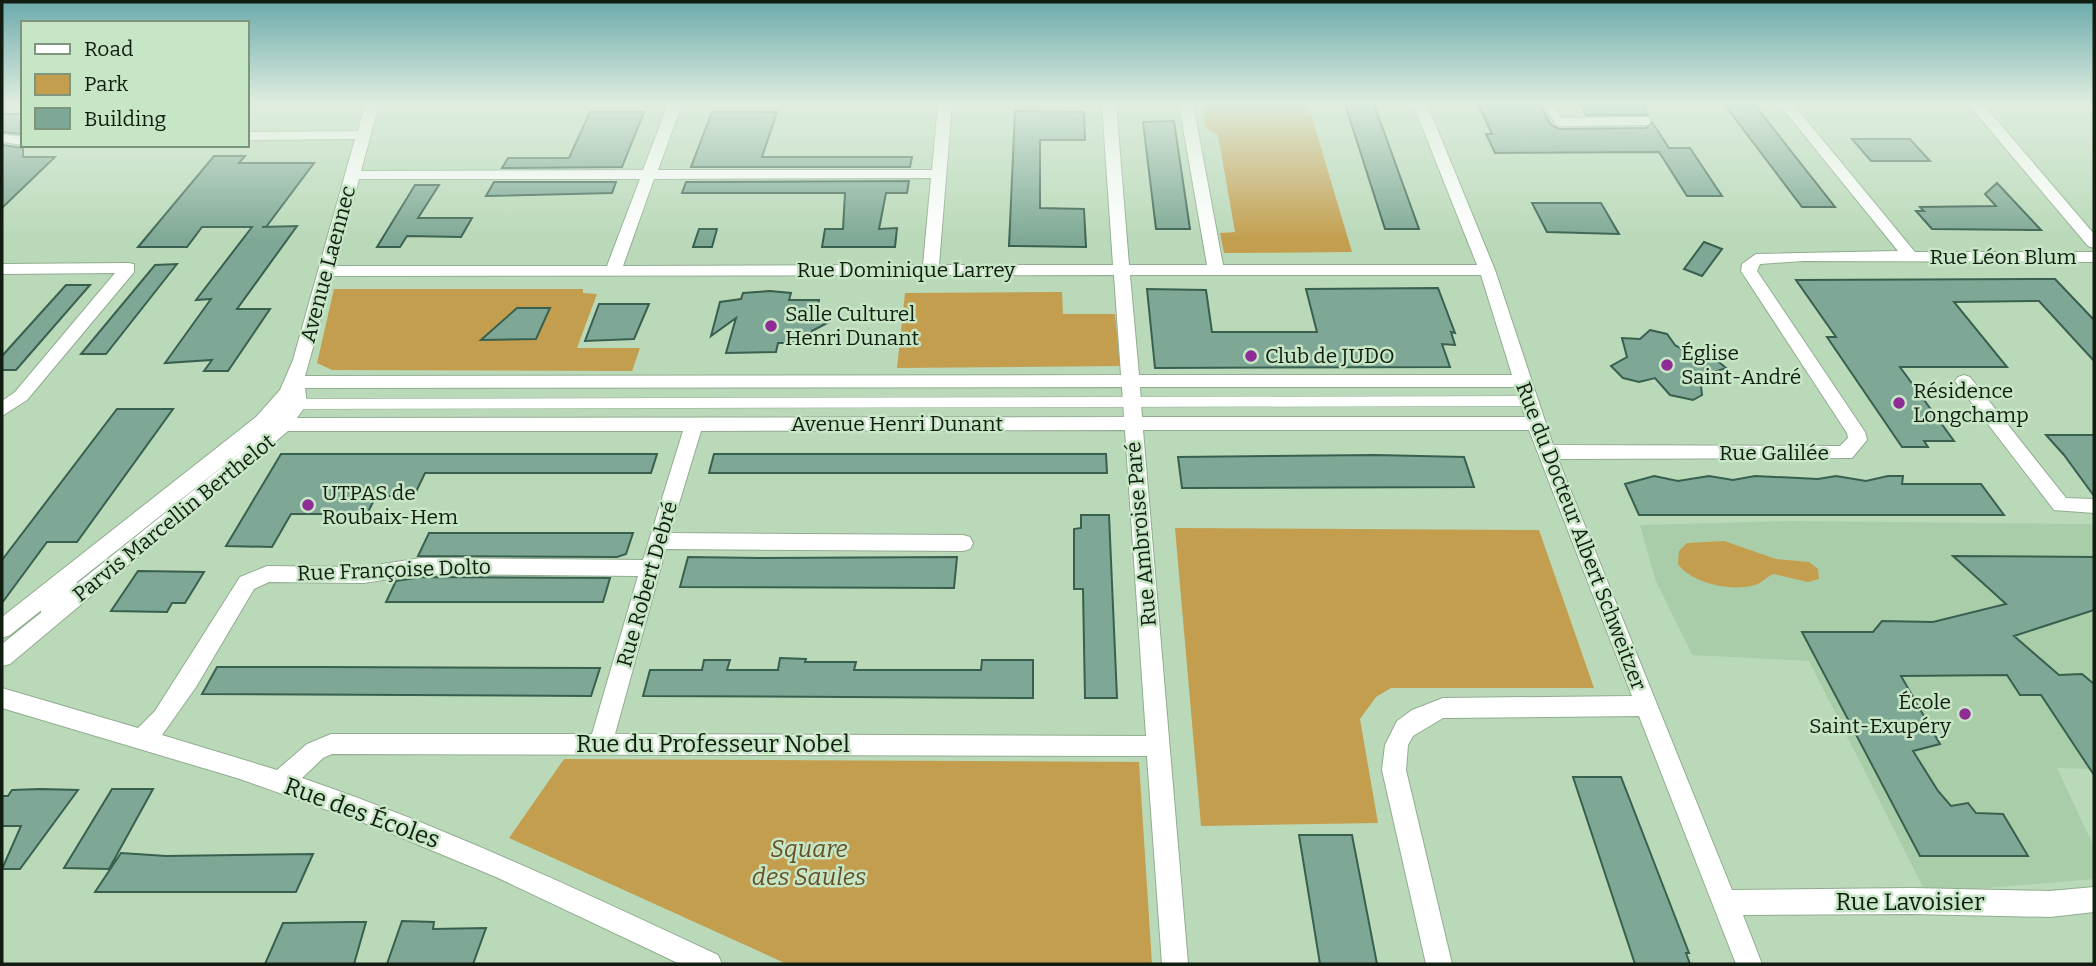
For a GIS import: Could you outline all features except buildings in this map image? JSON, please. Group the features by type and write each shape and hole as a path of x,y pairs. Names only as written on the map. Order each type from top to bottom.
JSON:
{"street":[{"name":"Avenue Laennec","path":"288,404 359,149"},
{"path":"613,270 659,149"},
{"path":"931,271 941,149"},
{"name":"Rue Ambroise Paré","path":"1113,149 1175,964"},
{"path":"1194,149 1216,270"},
{"name":"Rue du Docteur Albert Schweitzer","path":"1438,149 1487,270 1546,452 1749,964"},
{"name":"Rue Léon Blum","path":"1823,149 1911,257"},
{"path":"2014,149 2094,243"},
{"path":"353,175 939,174"},
{"name":"Rue Léon Blum","path":"1803,256 2094,257"},
{"name":"Rue Galilée","path":"1546,452 1845,453 1853,448 1858,440 1856,432 1749,271 1750,264 1756,259 1803,256"},
{"path":"2,269 128,268 21,397 2,410"},
{"name":"Rue Dominique Larrey","path":"325,271 1487,270"},
{"name":"Avenue Henri Dunant","path":"295,382 1129,380 1525,391"},
{"path":"1964,381 2061,505 2094,506"},
{"name":"Parvis Marcellin Berthelot","path":"2,657 261,448 272,425 288,404"},
{"name":"Avenue Henri Dunant","path":"272,425 694,424 1132,412 1536,423"},
{"name":"Rue Robert Debré","path":"601,744 657,541 694,424"},
{"name":"Parvis Marcellin Berthelot","path":"2,629 214,459 272,425"},
{"path":"657,541 963,543"},
{"name":"Rue Françoise Dolto","path":"141,741 163,718 247,583 267,574 365,575 421,566 650,568"},
{"name":"Rue des Écoles","path":"2,698 281,782 380,817 478,856 709,964"},
{"path":"1439,964 1394,770 1394,745 1405,726 1422,715 1443,708 1645,706"},
{"name":"Rue du Professeur Nobel","path":"281,782 315,751 331,744 1158,746"},
{"name":"Rue Lavoisier","path":"1725,903 1912,901 2050,904 2094,900"}],"lane":[{"name":"Avenue Henri Dunant","path":"288,404 1132,412 1525,391"},
{"name":"Parvis Marcellin Berthelot","path":"2,647 41,615 97,561 173,501 214,459"}],"shaded area":[{"name":"École Saint-Exupéry","path":"1792,521 2094,524 2094,769 2057,768 2094,847 2094,879 1926,893 1809,661 1692,655 1655,579 1640,525"}],"green space":[{"path":"1220,149 1321,149 1352,252 1224,253 1220,233 1235,232"},
{"path":"334,289 583,289 583,293 597,294 577,348 640,348 632,371 332,370 317,363"},
{"path":"1062,292 1063,314 1115,314 1120,366 897,368 905,293"},
{"path":"1175,528 1539,530 1594,688 1391,688 1376,697 1360,719 1378,823 1201,826"},
{"path":"1724,541 1776,559 1809,562 1818,569 1819,579 1808,582 1774,574 1755,585 1725,587 1693,577 1678,564 1679,551 1687,543"},
{"name":"Square des Saules","path":"564,759 1139,762 1152,964 787,964 509,838"}],"place":[{"name":"Salle Culturel Henri Dunant","path":"771,326"},
{"name":"Club de JUDO","path":"1251,356"},
{"name":"Église Saint-André","path":"1667,365"},
{"name":"Résidence Longchamp","path":"1899,403"},
{"name":"UTPAS de Roubaix-Hem","path":"308,505"},
{"name":"École Saint-Exupéry","path":"1965,714"}]}
